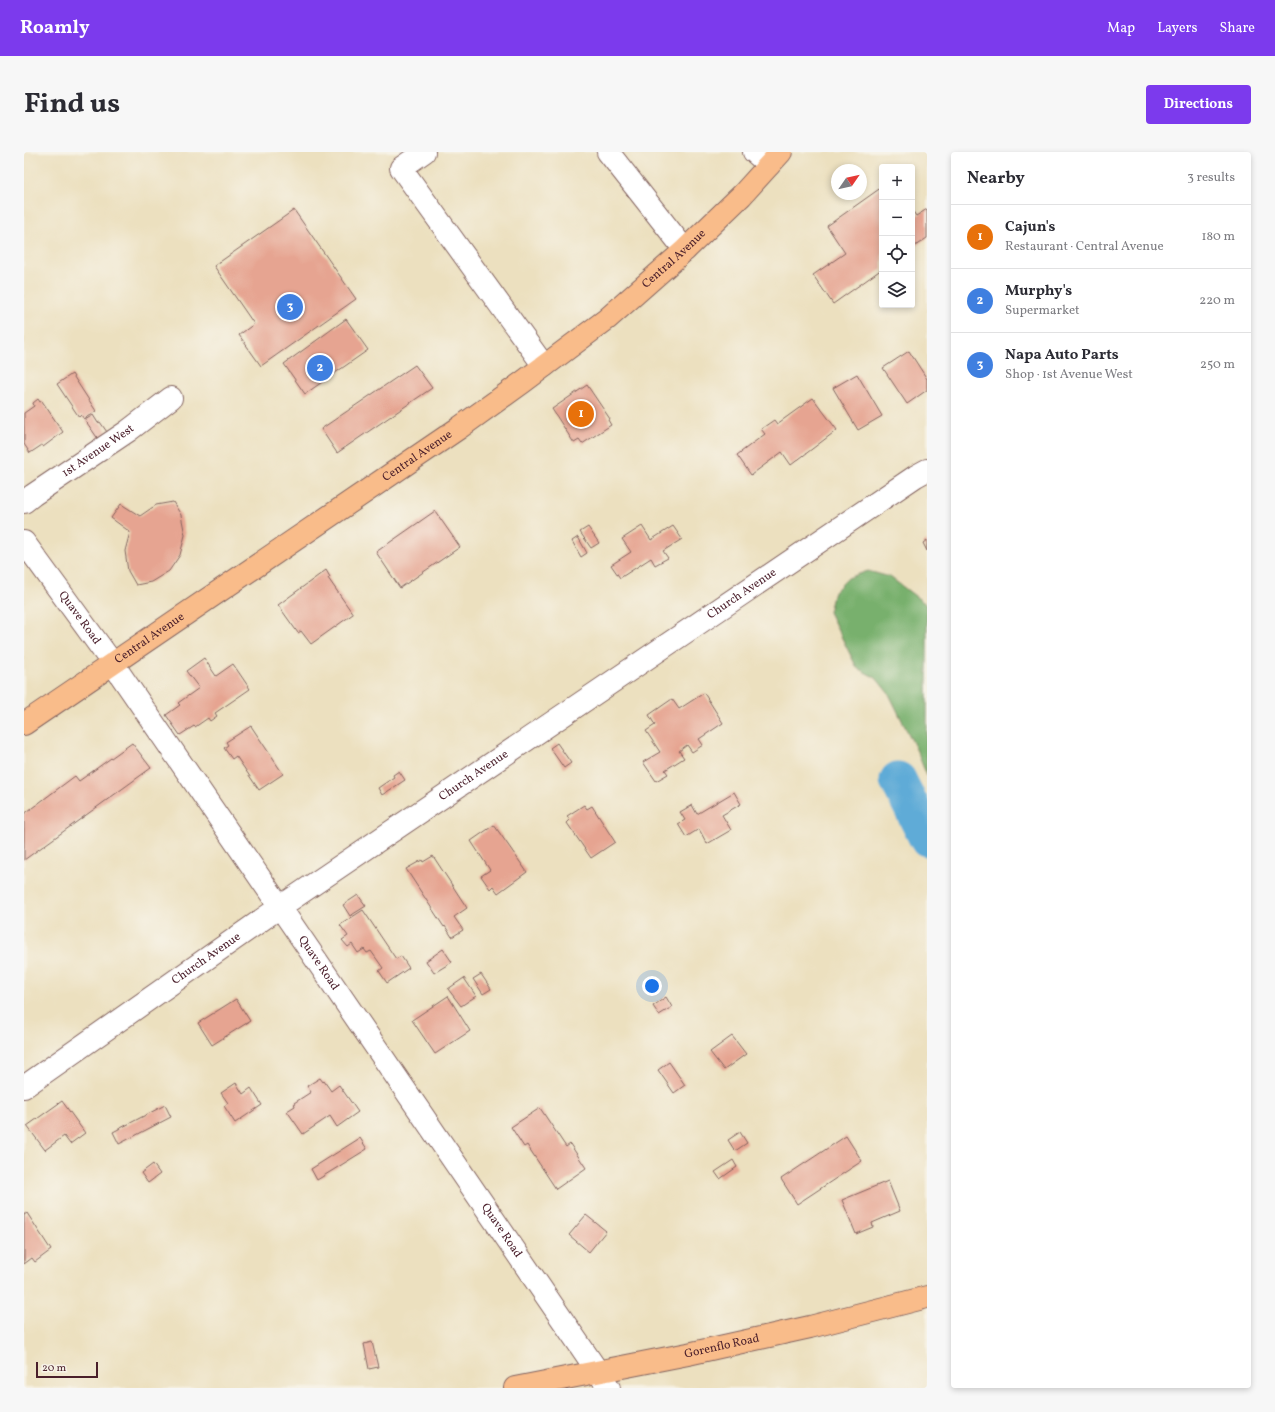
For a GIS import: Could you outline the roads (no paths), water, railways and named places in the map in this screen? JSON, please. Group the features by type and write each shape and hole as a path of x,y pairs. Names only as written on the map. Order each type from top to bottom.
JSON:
{"main road":[{"name":"Central Avenue","path":"24,724 452,432 607,319 685,250 742,195 768,156"},
{"name":"Gorenflo Road","path":"515,1388 603,1380 688,1354 810,1327 927,1297"}],"street":[{"path":"424,152 401,168 544,366"},
{"path":"608,152 685,250"},
{"name":"1st Avenue West","path":"24,502 128,430 171,398"},
{"name":"Church Avenue","path":"24,1087 280,907 927,470"},
{"name":"Quave Road","path":"24,542 113,664 603,1380"}],"waterway":[{"path":"898,780 927,838"}],"place":[{"name":"Napa Auto Parts","path":"290,307"},
{"name":"Murphy's","path":"320,368"},
{"name":"Cajun's","path":"581,414"}]}
